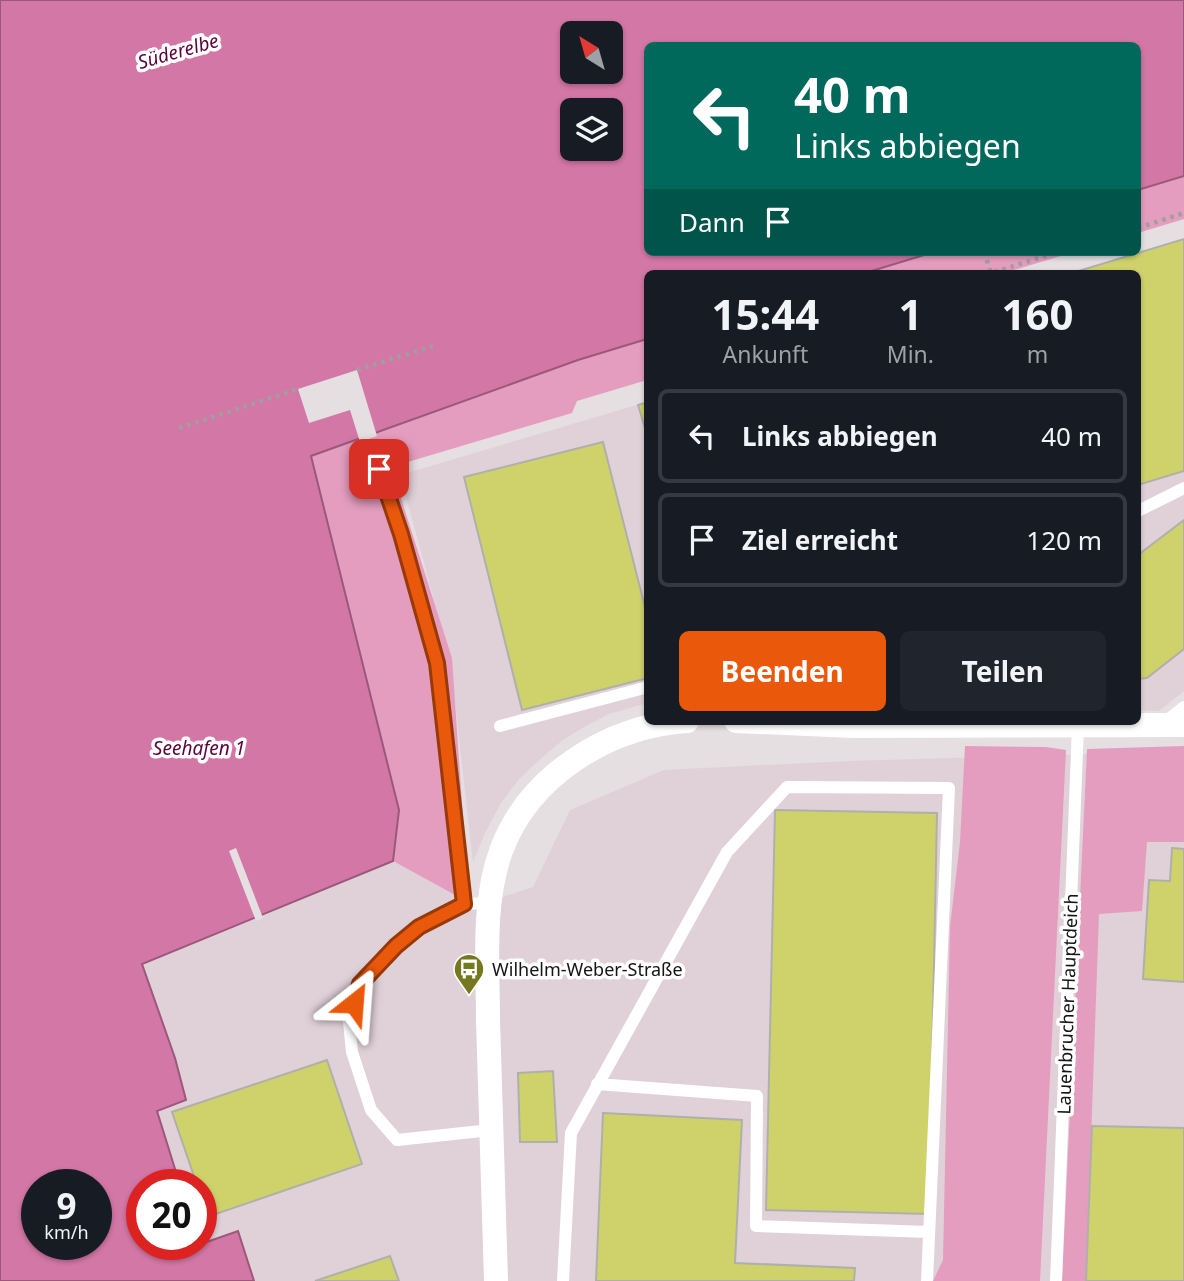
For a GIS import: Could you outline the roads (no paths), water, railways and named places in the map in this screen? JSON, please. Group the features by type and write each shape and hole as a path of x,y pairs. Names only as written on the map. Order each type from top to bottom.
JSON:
{"street":[{"path":"496,1281 488,994 489,903 494,874 518,817 541,788 598,745 632,731 657,725"},
{"path":"1014,725 1172,726"}],"lane":[{"path":"379,469 401,534 437,663 464,904"},
{"path":"1141,510 1184,488"},
{"path":"500,726 644,688"},
{"path":"1172,726 1184,707"},
{"name":"Lauenbrucher Hauptdeich","path":"1056,1281 1078,726"},
{"path":"563,1281 571,1133 727,852 787,788 949,788 927,1281"},
{"path":"489,903 464,904 419,927 396,946 360,984 349,1022 351,1042 371,1110 397,1140 491,1130"},
{"path":"597,1084 757,1096 756,1226 929,1232"}],"water":[{"path":"0,0 1184,0 1184,176 1141,189 1141,42 644,42 644,256 921,256 875,270 644,270 644,340 578,360 311,456 399,810 393,861 142,964 175,1058 186,1100 157,1111 175,1169 126,1169 126,1260 217,1260 217,1238 238,1231 254,1281 0,1281"}],"place":[{"name":"Wilhelm-Weber-Straße","path":"469,996"}],"water label":[{"name":"Süderelbe","path":"178,51"},
{"name":"Seehafen 1","path":"199,748"}]}
